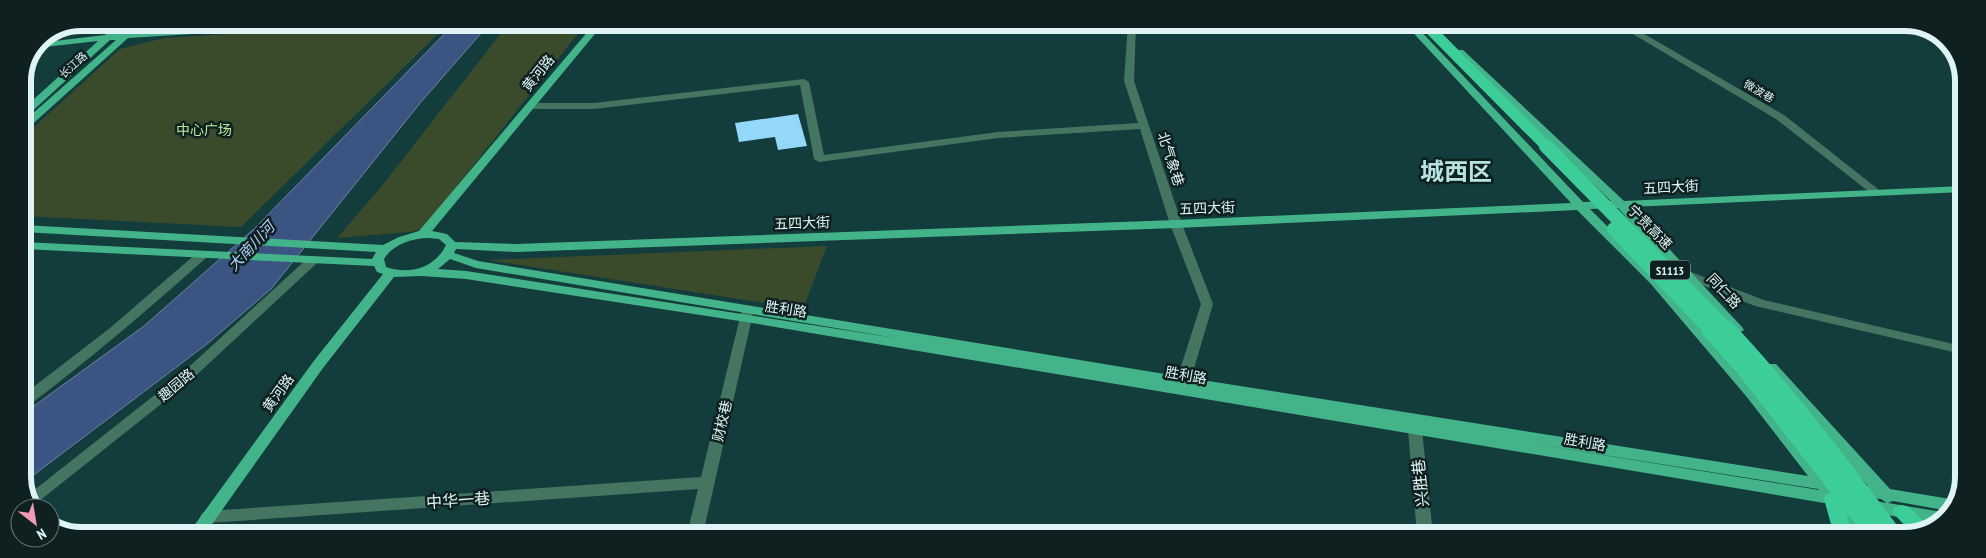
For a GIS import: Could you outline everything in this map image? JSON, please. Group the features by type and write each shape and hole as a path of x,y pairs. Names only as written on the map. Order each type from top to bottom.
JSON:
{"highway":[{"name":"宁贵高速","path":"1421,31 1677,293 1720,340 1750,375 1868,527"},
{"name":"宁贵高速","path":"1432,31 1698,298 1761,366 1843,468 1886,527"},
{"path":"1833,499 1842,527"},
{"path":"1902,512 1916,525"}],"main road":[{"name":"长江路","path":"31,106 115,31"},
{"path":"52,41 146,31"},
{"path":"128,33 170,31"},
{"name":"黄河路","path":"423,234 593,31"},
{"path":"1416,31 1581,207 1654,280 1751,393 1822,483 1853,527"},
{"name":"同仁路","path":"1437,31 1621,204 1827,427 1902,512 1912,526"},
{"name":"长江路","path":"31,119 128,33"},
{"path":"48,44 111,35"},
{"name":"五四大街","path":"450,250 1176,224 1955,189"},
{"path":"31,229 225,241 386,248"},
{"path":"390,274 381,269 379,262 380,256 386,248 405,238 423,234"},
{"name":"胜利路","path":"423,234 438,234 447,238 450,250 476,264 1415,430 1935,517"},
{"path":"31,245 379,262"},
{"path":"421,272 438,264 450,250"},
{"name":"胜利路","path":"390,274 421,272 466,275 747,313 1947,504"},
{"name":"黄河路","path":"201,527 318,365 390,274"}],"street":[{"name":"北气象巷","path":"1132,31 1129,81 1176,224 1207,304 1183,382"},
{"name":"微波巷","path":"1632,31 1780,117 1877,193"},
{"path":"532,106 594,106 804,82 819,159 998,135 1144,126"},
{"path":"31,396 83,358 208,255"},
{"name":"趣园路","path":"36,497 185,378 309,260"},
{"path":"1683,272 1760,303 1955,348"},
{"name":"财校巷","path":"697,527 747,313"},
{"name":"兴胜巷","path":"1415,430 1424,527"},
{"name":"中华一巷","path":"208,517 707,482"}],"green space":[{"name":"中心广场","path":"273,31 441,31 241,227 31,216 31,130 120,49 164,38"},
{"path":"503,31 580,31 423,229 409,232 337,238 381,187"},
{"path":"827,246 803,309 488,260"}],"water":[{"name":"大南川河","path":"447,31 483,31 421,102 271,289 207,344 31,477 31,408 144,326 255,228"}],"building":[{"path":"798,114 807,146 778,150 775,137 739,142 735,123"}],"district":[{"name":"城西区","path":"1456,171"}]}
